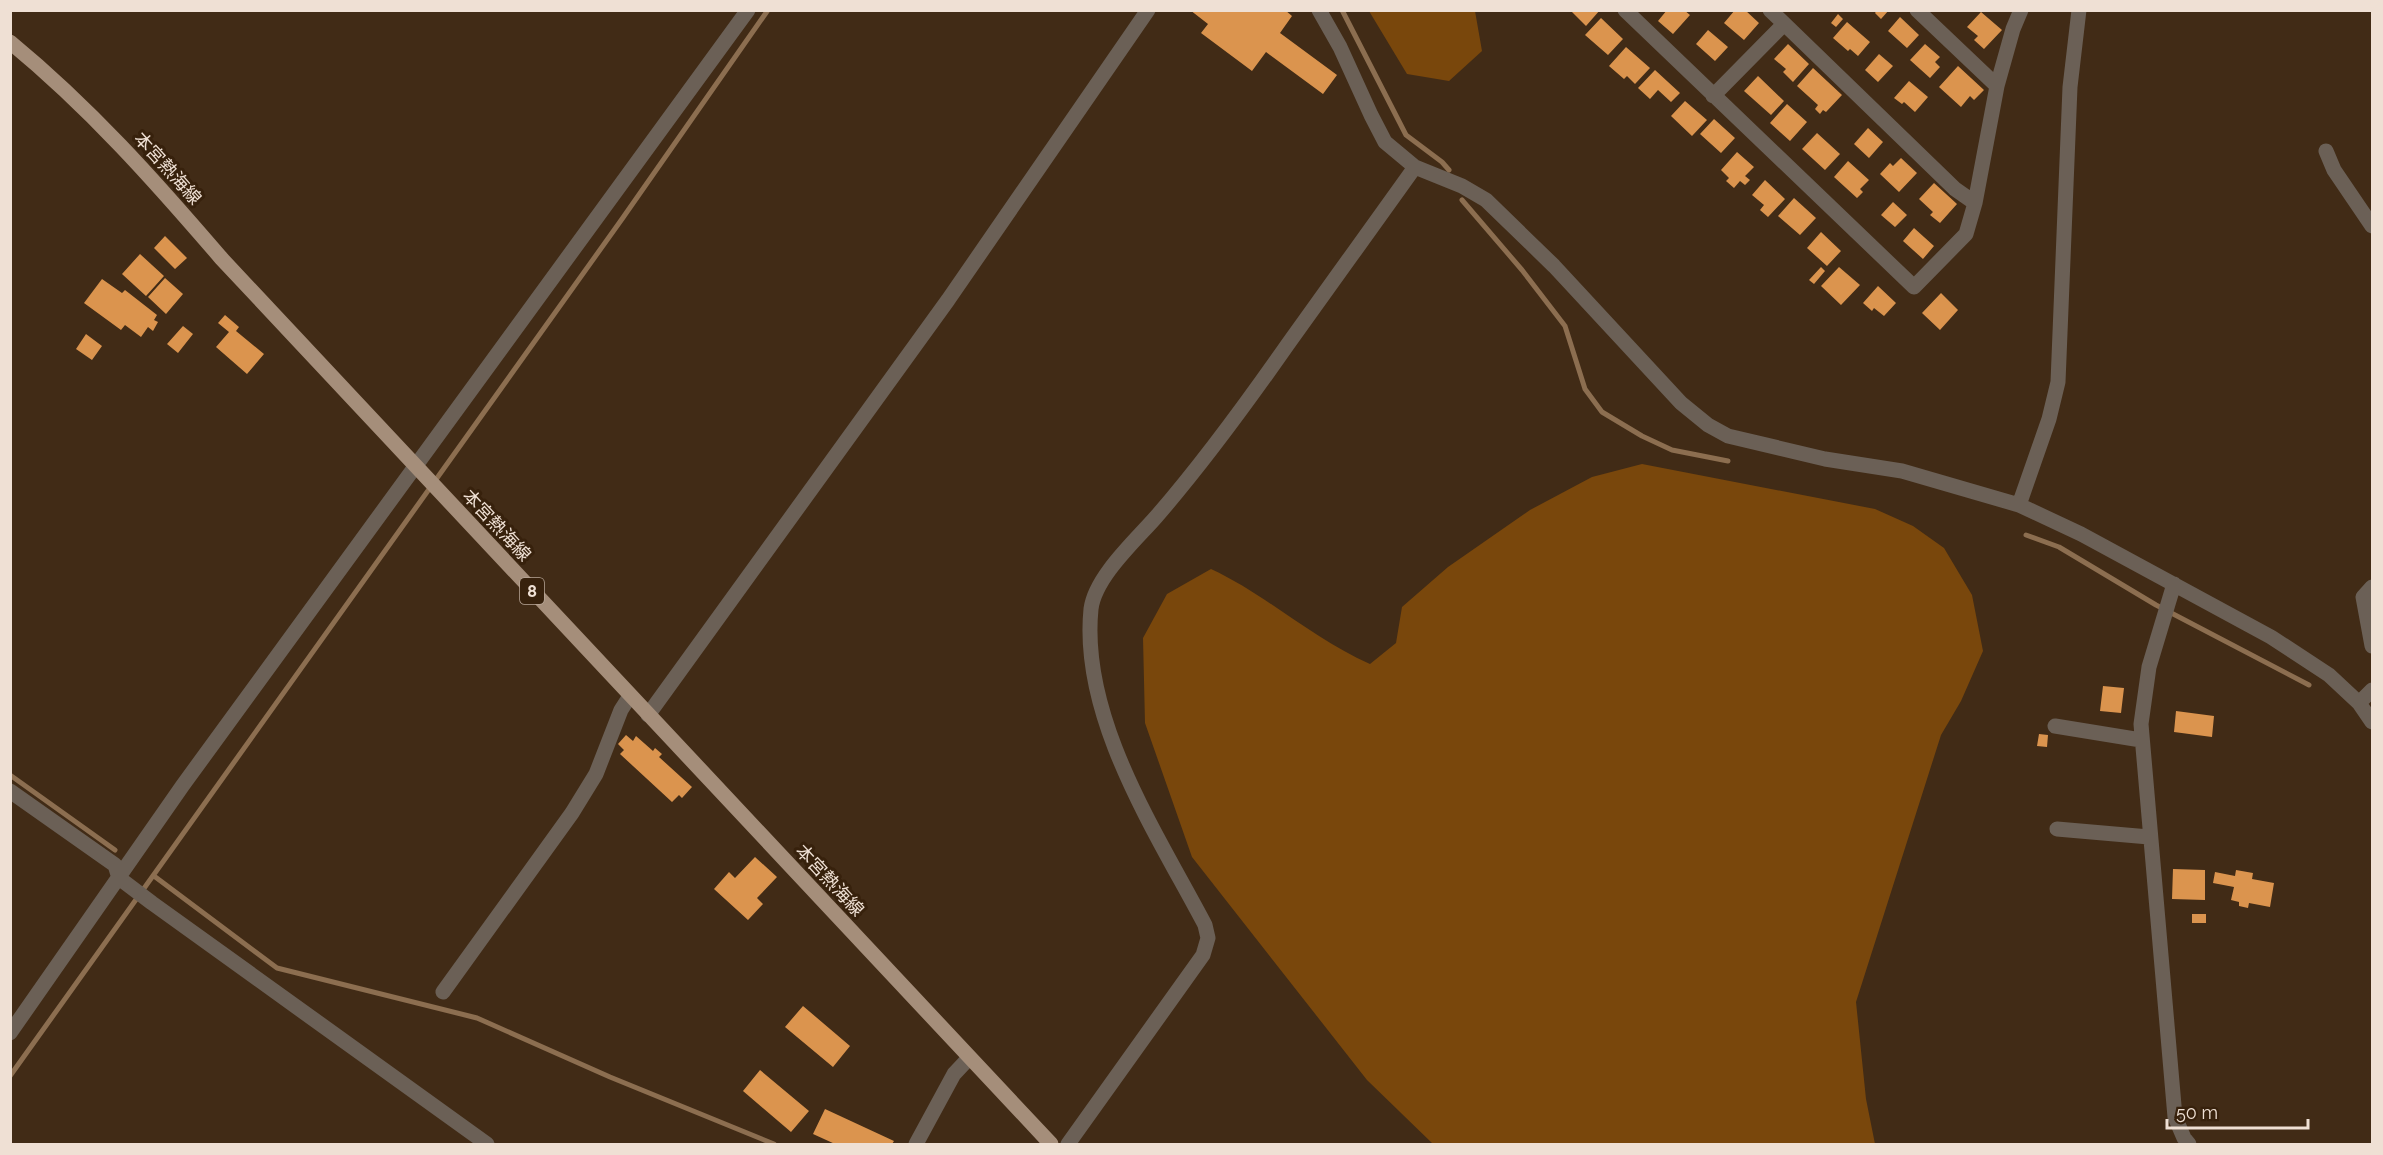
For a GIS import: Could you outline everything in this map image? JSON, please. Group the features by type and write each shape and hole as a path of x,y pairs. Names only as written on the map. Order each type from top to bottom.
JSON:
{"main road":[{"name":"本宮熱海線","path":"10,42 92,114 137,161 221,258 1051,1144"}],"street":[{"path":"10,1033 183,785 748,10"},
{"path":"648,715 948,300 1148,10"},
{"path":"1318,10 1340,47 1385,142 1415,167 1462,186 1486,200 1554,266 1680,403 1708,425 1728,436 1825,459 1902,471 2019,505 2081,534 2302,656 2329,675 2359,702 2373,722"},
{"path":"1625,10 1914,287 1966,234 1975,203 1997,86 2013,29 2021,10"},
{"path":"1770,10 1786,19 1955,189 1975,203"},
{"path":"1917,10 1997,86"},
{"path":"2019,505 2049,418 2058,382 2070,87 2079,10"},
{"path":"1713,96 1786,19"},
{"path":"2326,152 2334,170 2373,226"},
{"path":"1068,1144 1203,956 1208,938 1205,925 1133,787 1106,725 1090,652 1091,607 1098,588 1115,564 1198,469 1415,167"},
{"path":"2174,584 2149,667 2141,740 2175,1117 2189,1144"},
{"path":"2373,588 2363,597 2373,646"},
{"path":"2359,702 2373,690"},
{"path":"443,992 572,813 596,774 621,710 630,696"},
{"path":"2055,726 2141,740"},
{"path":"10,791 115,865 119,878 487,1144"},
{"path":"2057,829 2149,837"},
{"path":"916,1144 954,1074 969,1058"}],"shaded area":[{"path":"1369,11 1475,11 1482,51 1449,81 1407,74"},
{"path":"1642,464 1875,509 1913,526 1944,548 1972,595 1983,651 1961,701 1941,735 1856,1002 1866,1099 1875,1144 1433,1144 1367,1080 1192,857 1145,723 1143,638 1167,594 1211,569 1251,591 1349,654 1370,664 1396,643 1402,607 1448,567 1530,510 1592,477"}],"building":[{"path":"1190,10 1285,10 1292,16 1280,33 1337,75 1323,94 1266,52 1252,71 1201,33 1208,24"},
{"path":"1570,10 1600,10 1586,26"},
{"path":"1667,10 1684,10 1690,15 1673,34 1658,21"},
{"path":"1735,10 1745,10 1759,23 1744,40 1724,23"},
{"path":"1877,10 1889,10 1881,19 1875,13"},
{"path":"1981,12 2002,30 1984,49 1974,40 1978,36 1967,27"},
{"path":"1838,14 1843,19 1836,27 1831,23"},
{"path":"1900,17 1919,35 1907,48 1888,31"},
{"path":"1601,18 1623,39 1608,55 1585,35"},
{"path":"1847,22 1870,42 1858,56 1833,38"},
{"path":"1708,30 1728,47 1715,61 1696,44"},
{"path":"1788,44 1809,64 1793,82 1783,72 1786,69 1774,59"},
{"path":"1925,44 1940,57 1935,62 1940,67 1930,78 1910,60"},
{"path":"1626,47 1650,68 1635,84 1627,76 1624,79 1609,66"},
{"path":"1879,54 1893,66 1878,82 1865,70"},
{"path":"1958,66 1984,90 1974,100 1970,96 1961,107 1939,87"},
{"path":"1813,68 1842,95 1826,112 1823,110 1820,114 1815,109 1818,105 1797,86"},
{"path":"1655,70 1680,93 1671,102 1658,90 1650,99 1638,88"},
{"path":"1758,76 1784,101 1771,115 1744,91"},
{"path":"1909,81 1928,97 1915,112 1904,102 1902,104 1894,98"},
{"path":"1685,101 1707,120 1692,136 1671,116"},
{"path":"1787,104 1807,122 1790,141 1770,123"},
{"path":"1714,119 1735,138 1721,153 1700,134"},
{"path":"1868,128 1883,142 1869,158 1854,144"},
{"path":"1817,133 1840,154 1825,170 1802,149"},
{"path":"1737,152 1754,167 1745,176 1750,180 1745,185 1740,181 1734,188 1726,181 1729,178 1721,170"},
{"path":"1901,158 1917,173 1899,192 1880,174 1890,163 1893,166"},
{"path":"1848,161 1869,180 1860,189 1863,192 1857,198 1834,177"},
{"path":"1765,180 1785,199 1768,217 1760,210 1764,205 1752,195"},
{"path":"1934,183 1957,204 1940,223 1930,215 1933,212 1919,199"},
{"path":"1794,198 1816,218 1800,235 1778,216"},
{"path":"1893,202 1907,215 1895,227 1881,215"},
{"path":"1914,228 1934,246 1923,259 1903,241"},
{"path":"1821,232 1841,251 1827,266 1807,248"},
{"path":"165,236 187,258 175,269 154,248"},
{"path":"140,254 164,276 146,296 122,274"},
{"path":"1821,267 1825,271 1814,284 1809,280"},
{"path":"1839,267 1860,285 1841,305 1821,286"},
{"path":"165,278 183,294 166,314 148,297"},
{"path":"102,279 122,293 125,290 157,315 154,320 158,322 153,331 148,327 141,337 125,325 121,330 84,303"},
{"path":"1878,286 1896,303 1884,316 1874,308 1872,311 1863,303"},
{"path":"1941,293 1958,310 1940,330 1922,313"},
{"path":"225,315 239,327 236,331 264,354 247,374 216,347 229,332 218,323"},
{"path":"183,326 193,334 178,353 167,344"},
{"path":"86,334 102,346 92,360 76,349"},
{"path":"2103,686 2124,688 2121,713 2100,711"},
{"path":"2176,711 2214,716 2212,737 2174,732"},
{"path":"2039,734 2048,735 2047,747 2037,746"},
{"path":"626,735 633,741 636,736 653,751 655,748 662,754 659,757 692,787 682,798 679,795 672,802 620,754 624,750 618,744"},
{"path":"755,857 777,877 757,898 763,904 748,920 714,889 729,872 735,878"},
{"path":"2173,869 2205,870 2205,900 2172,899"},
{"path":"2236,870 2253,873 2252,879 2274,883 2270,907 2249,903 2248,908 2239,906 2239,902 2231,900 2234,887 2213,883 2215,872 2235,876"},
{"path":"2192,914 2206,914 2206,923 2192,923"},
{"path":"803,1006 850,1046 833,1067 785,1027"},
{"path":"760,1070 809,1111 791,1132 743,1091"},
{"path":"825,1109 894,1141 892,1144 835,1144 813,1134"}],"waterway":[{"path":"10,1076 622,219 768,10"},
{"path":"1342,10 1406,135 1449,170"},
{"path":"1462,200 1522,270 1565,326 1585,389 1602,412 1642,436 1672,450 1728,461"},
{"path":"2026,535 2059,547 2156,605 2309,685"},
{"path":"10,775 115,850"},
{"path":"154,876 277,968 477,1018 610,1077 774,1144"}]}
